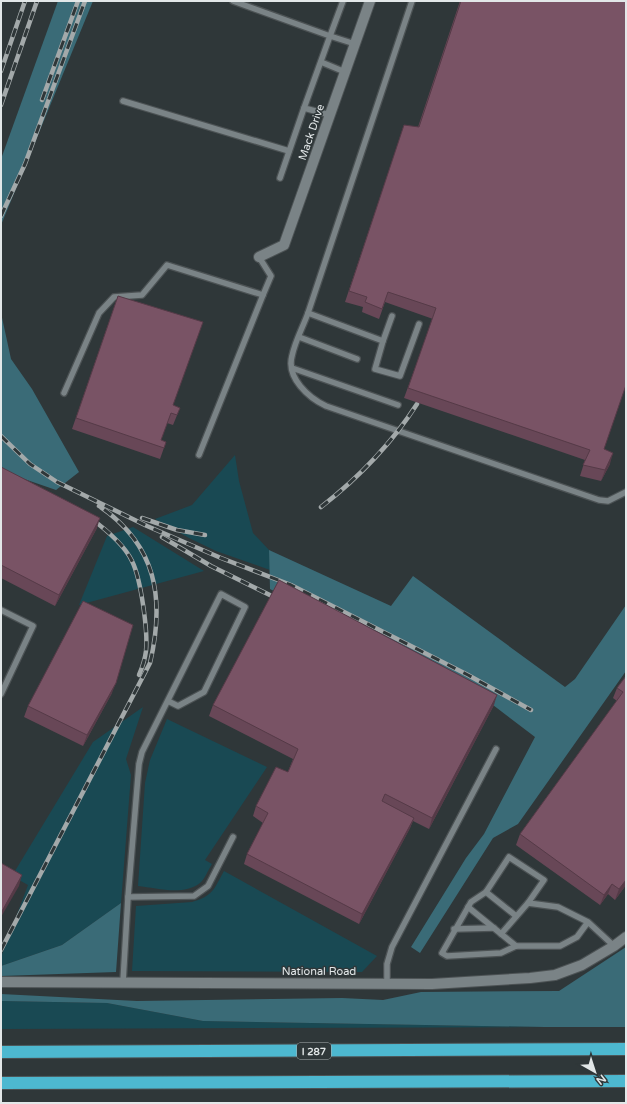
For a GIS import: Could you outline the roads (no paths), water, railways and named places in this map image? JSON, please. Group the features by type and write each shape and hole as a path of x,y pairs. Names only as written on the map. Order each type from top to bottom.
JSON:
{"highway":[{"name":"I 287","path":"1,1052 626,1049"},
{"path":"1,1083 626,1081"}],"street":[{"name":"Mack Drive","path":"259,257 284,245 370,1"},
{"name":"National Road","path":"1,982 432,984 555,975 582,965 626,938"}],"lane":[{"path":"233,1 355,44"},
{"path":"280,178 343,1"},
{"path":"412,1 308,313 291,358 293,373 304,391 314,400 326,406 599,500 608,501 626,492"},
{"path":"321,62 345,72"},
{"path":"123,101 289,151"},
{"path":"304,108 330,115"},
{"path":"198,455 271,276 259,257"},
{"path":"64,393 99,313 114,297 142,295 167,265 262,295"},
{"path":"308,313 383,341"},
{"path":"392,316 375,369 400,376 419,324"},
{"path":"299,337 357,359"},
{"path":"292,368 398,405"},
{"path":"123,982 128,897 139,764 145,745 221,594 245,608 204,692 178,706 168,701"},
{"path":"1,610 33,626 1,694"},
{"path":"387,984 387,964 392,947 496,749"},
{"path":"128,897 194,896 208,886 233,837"},
{"path":"502,934 528,903 544,880 509,857 486,892 471,902 442,950 445,956 501,954 516,946 560,946 577,937 588,922"},
{"path":"486,892 516,916"},
{"path":"528,903 558,908 588,922 614,946"},
{"path":"468,907 516,946"},
{"path":"454,930 494,928"}],"railway":[{"path":"1,71 25,1"},
{"path":"1,105 37,1"},
{"path":"42,100 78,1"},
{"path":"1,216 25,164 85,1"},
{"path":"321,507 348,485 373,460 397,433 417,404"},
{"path":"1,436 30,464 57,482 147,526 221,558 291,585 468,675 531,710"},
{"path":"1,950 150,663 157,617 156,595 152,575 145,556 134,538 118,521 99,506"},
{"path":"89,517 107,531 124,548 135,569 143,605 146,631 146,651 139,675"},
{"path":"142,518 177,530 205,535"},
{"path":"162,537 211,566 280,600"}]}
